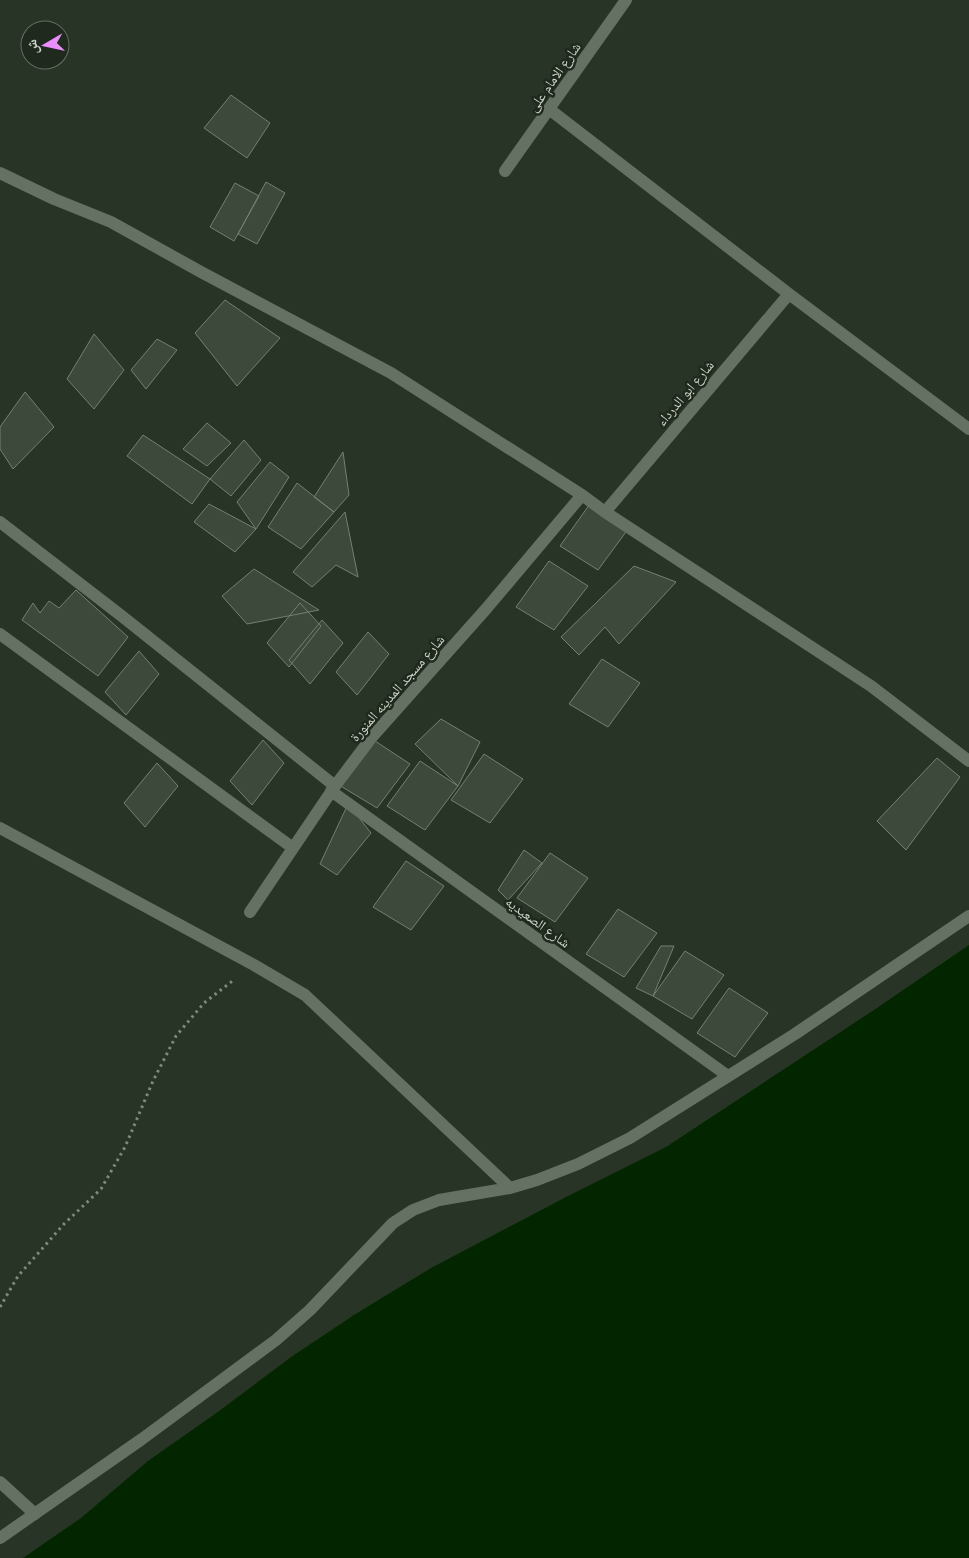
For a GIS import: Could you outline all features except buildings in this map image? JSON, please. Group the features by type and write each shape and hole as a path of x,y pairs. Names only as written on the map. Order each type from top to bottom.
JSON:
{"street":[{"name":"شارع الامام على","path":"505,171 626,0"},
{"path":"549,109 789,294 969,429"},
{"path":"0,173 54,199 111,222 391,373 582,495 604,512 871,686 969,761"},
{"name":"شارع ابو الدرداء","path":"604,512 789,294"},
{"name":"شارع مسجد المدينه المنورة","path":"250,912 333,788 372,737 486,609 582,495"},
{"name":"شارع الصعيديه","path":"0,522 131,623 333,788 728,1076"},
{"path":"0,634 293,848"},
{"path":"0,828 254,964 305,995 510,1188"},
{"path":"0,1538 142,1439 276,1340 310,1310 393,1223 413,1210 439,1200 510,1188 578,1164 630,1138 795,1034 969,916"},
{"path":"0,1482 35,1514"}],"path":[{"path":"0,1307 18,1276 64,1224 100,1189 125,1147 153,1081 176,1036 204,1003 254,964"}],"shaded area":[{"path":"969,945 969,1558 23,1558 81,1518 148,1461 294,1355 354,1315 431,1268 666,1147"}]}
